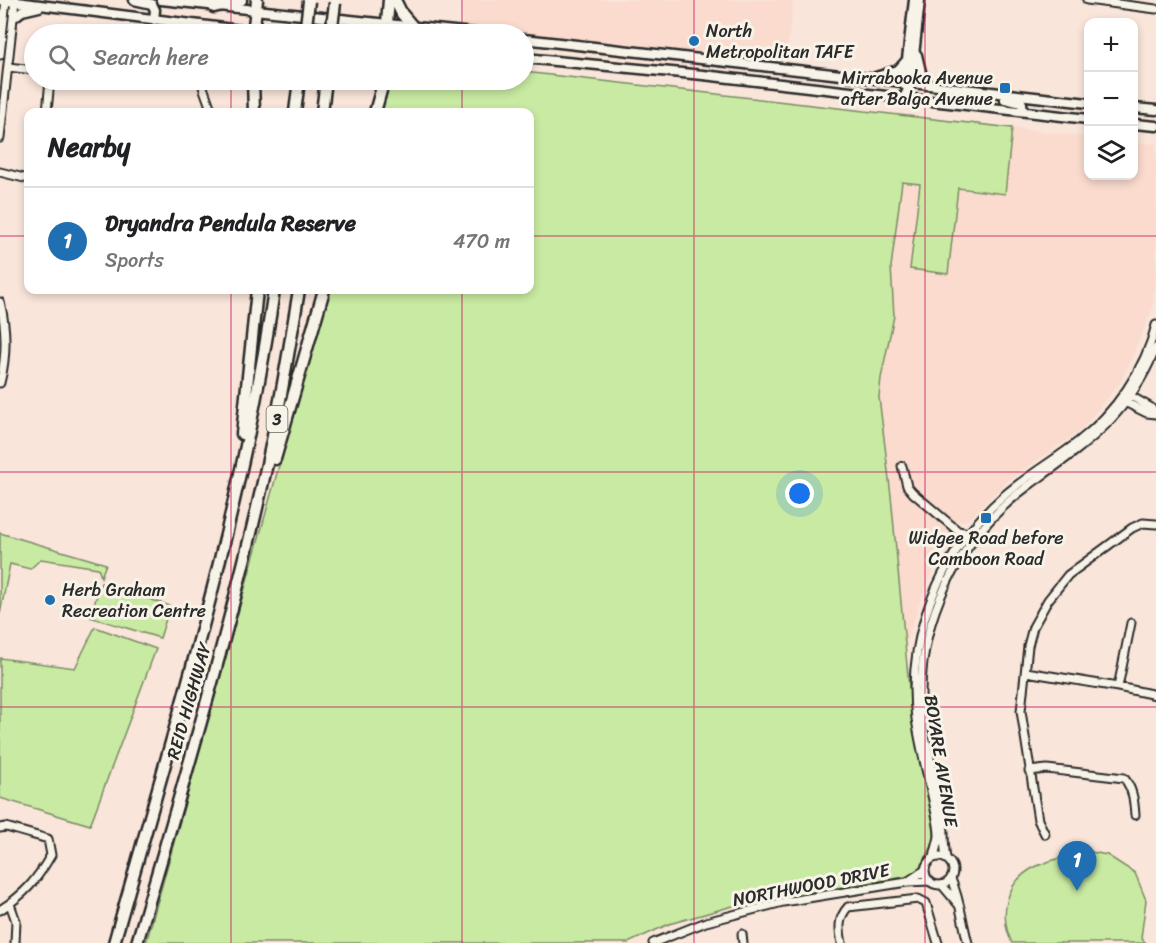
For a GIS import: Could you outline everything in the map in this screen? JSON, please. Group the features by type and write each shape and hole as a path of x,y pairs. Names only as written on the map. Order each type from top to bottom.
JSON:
{"highway":[{"path":"214,7 241,0"},
{"path":"306,24 309,0"},
{"path":"387,24 388,0"},
{"path":"395,0 410,24"},
{"path":"332,24 335,2"},
{"path":"255,24 256,6"},
{"path":"253,90 254,108"},
{"path":"296,108 298,90"},
{"path":"322,108 325,90"},
{"path":"376,108 381,90"},
{"path":"236,494 257,294"},
{"name":"REID HIGHWAY","path":"114,943 189,679 236,494 273,294"},
{"name":"REID HIGHWAY","path":"137,943 215,673 248,548 270,454 298,294"},
{"path":"248,548 323,294"}],"main road":[{"path":"4,0 180,24"},
{"path":"134,0 152,4 155,10 154,20"},
{"path":"161,0 214,7 256,6 354,24"},
{"path":"908,83 907,60 914,0"},
{"path":"904,98 915,46 920,0"},
{"path":"14,17 23,10 48,6"},
{"path":"0,26 2,38"},
{"path":"534,40 1084,102"},
{"path":"915,46 922,76 927,85"},
{"path":"534,59 767,82 1084,118"},
{"path":"870,79 898,70 907,60"},
{"path":"767,82 769,67"},
{"path":"981,91 1000,98 1019,101 1023,106 1023,111"},
{"path":"1138,108 1156,110"},
{"path":"1138,124 1156,126"}],"street":[{"path":"0,55 4,0"},
{"path":"1087,0 1156,9"},
{"path":"0,138 15,1"},
{"path":"8,67 24,69"},
{"path":"47,108 49,90"},
{"path":"203,90 210,108"},
{"path":"0,172 24,178"},
{"path":"0,302 6,340 0,383"},
{"name":"BOYARE AVENUE","path":"934,858 939,836 916,719 915,674 920,637 932,599 949,563 969,532 1006,494 1080,440 1126,398 1144,360 1156,325"},
{"name":"BOYARE AVENUE","path":"946,858 942,808 923,724 921,705 925,650 938,604 953,569 979,531 1010,500 1089,441 1144,376 1156,348"},
{"path":"1126,398 1150,407 1156,414"},
{"path":"902,466 907,486 958,531 962,543"},
{"path":"1045,834 1038,820 1021,711 1028,646 1033,627 1048,600 1068,575 1132,528 1143,523 1156,524"},
{"path":"958,531 969,532"},
{"path":"1118,687 1131,624"},
{"path":"1026,672 1156,695"},
{"path":"1029,771 1047,769 1124,778 1130,786 1135,815"},
{"path":"0,828 6,827 48,839 51,855 39,876 21,896 0,910"},
{"path":"958,904 942,885 930,881 925,870 934,858 946,858 953,868 951,879 958,895 958,904 968,943"},
{"name":"NORTHWOOD DRIVE","path":"907,882 925,870"},
{"path":"942,885 951,879"},
{"name":"NORTHWOOD DRIVE","path":"653,943 706,922 783,902 907,882 930,881"},
{"path":"842,943 839,927 842,914 848,907 918,899 926,903 938,943"},
{"path":"10,904 16,921 15,943"},
{"path":"742,934 743,943"}],"shaded area":[{"name":"North Metropolitan TAFE","path":"451,0 793,0 786,61 534,34 534,24 462,24 463,2"},
{"path":"910,116 1084,137 1084,180 1138,180 1138,142 1156,144 1156,270 1152,310 1122,380 1080,431 1006,482 968,520 959,521 948,534 949,543 926,585 908,636 906,650 879,397 894,316 891,267"}],"green space":[{"path":"534,73 1012,128 1005,194 958,188 948,274 910,269 920,184 902,182 891,267 894,316 879,397 909,687 935,841 916,875 740,904 669,924 628,943 146,943 327,294 534,294 534,108 379,108 384,90 534,90"},
{"path":"0,533 106,564 101,577 98,568 41,559 30,569 10,564 0,614"},
{"path":"101,583 170,606 160,638 90,617"},
{"path":"95,627 156,649 90,825 0,798 0,658 75,668"},
{"path":"1086,851 1107,855 1135,873 1146,900 1141,938 1146,943 1012,943 1005,912 1015,883 1022,875 1037,866"}],"place":[{"name":"North Metropolitan TAFE","path":"694,41"},
{"name":"Mirrabooka Avenue after Balga Avenue","path":"1005,88"},
{"name":"Widgee Road before Camboon Road","path":"986,518"},
{"name":"Herb Graham Recreation Centre","path":"50,600"},
{"name":"Dryandra Pendula Reserve","path":"1077,891"}]}
